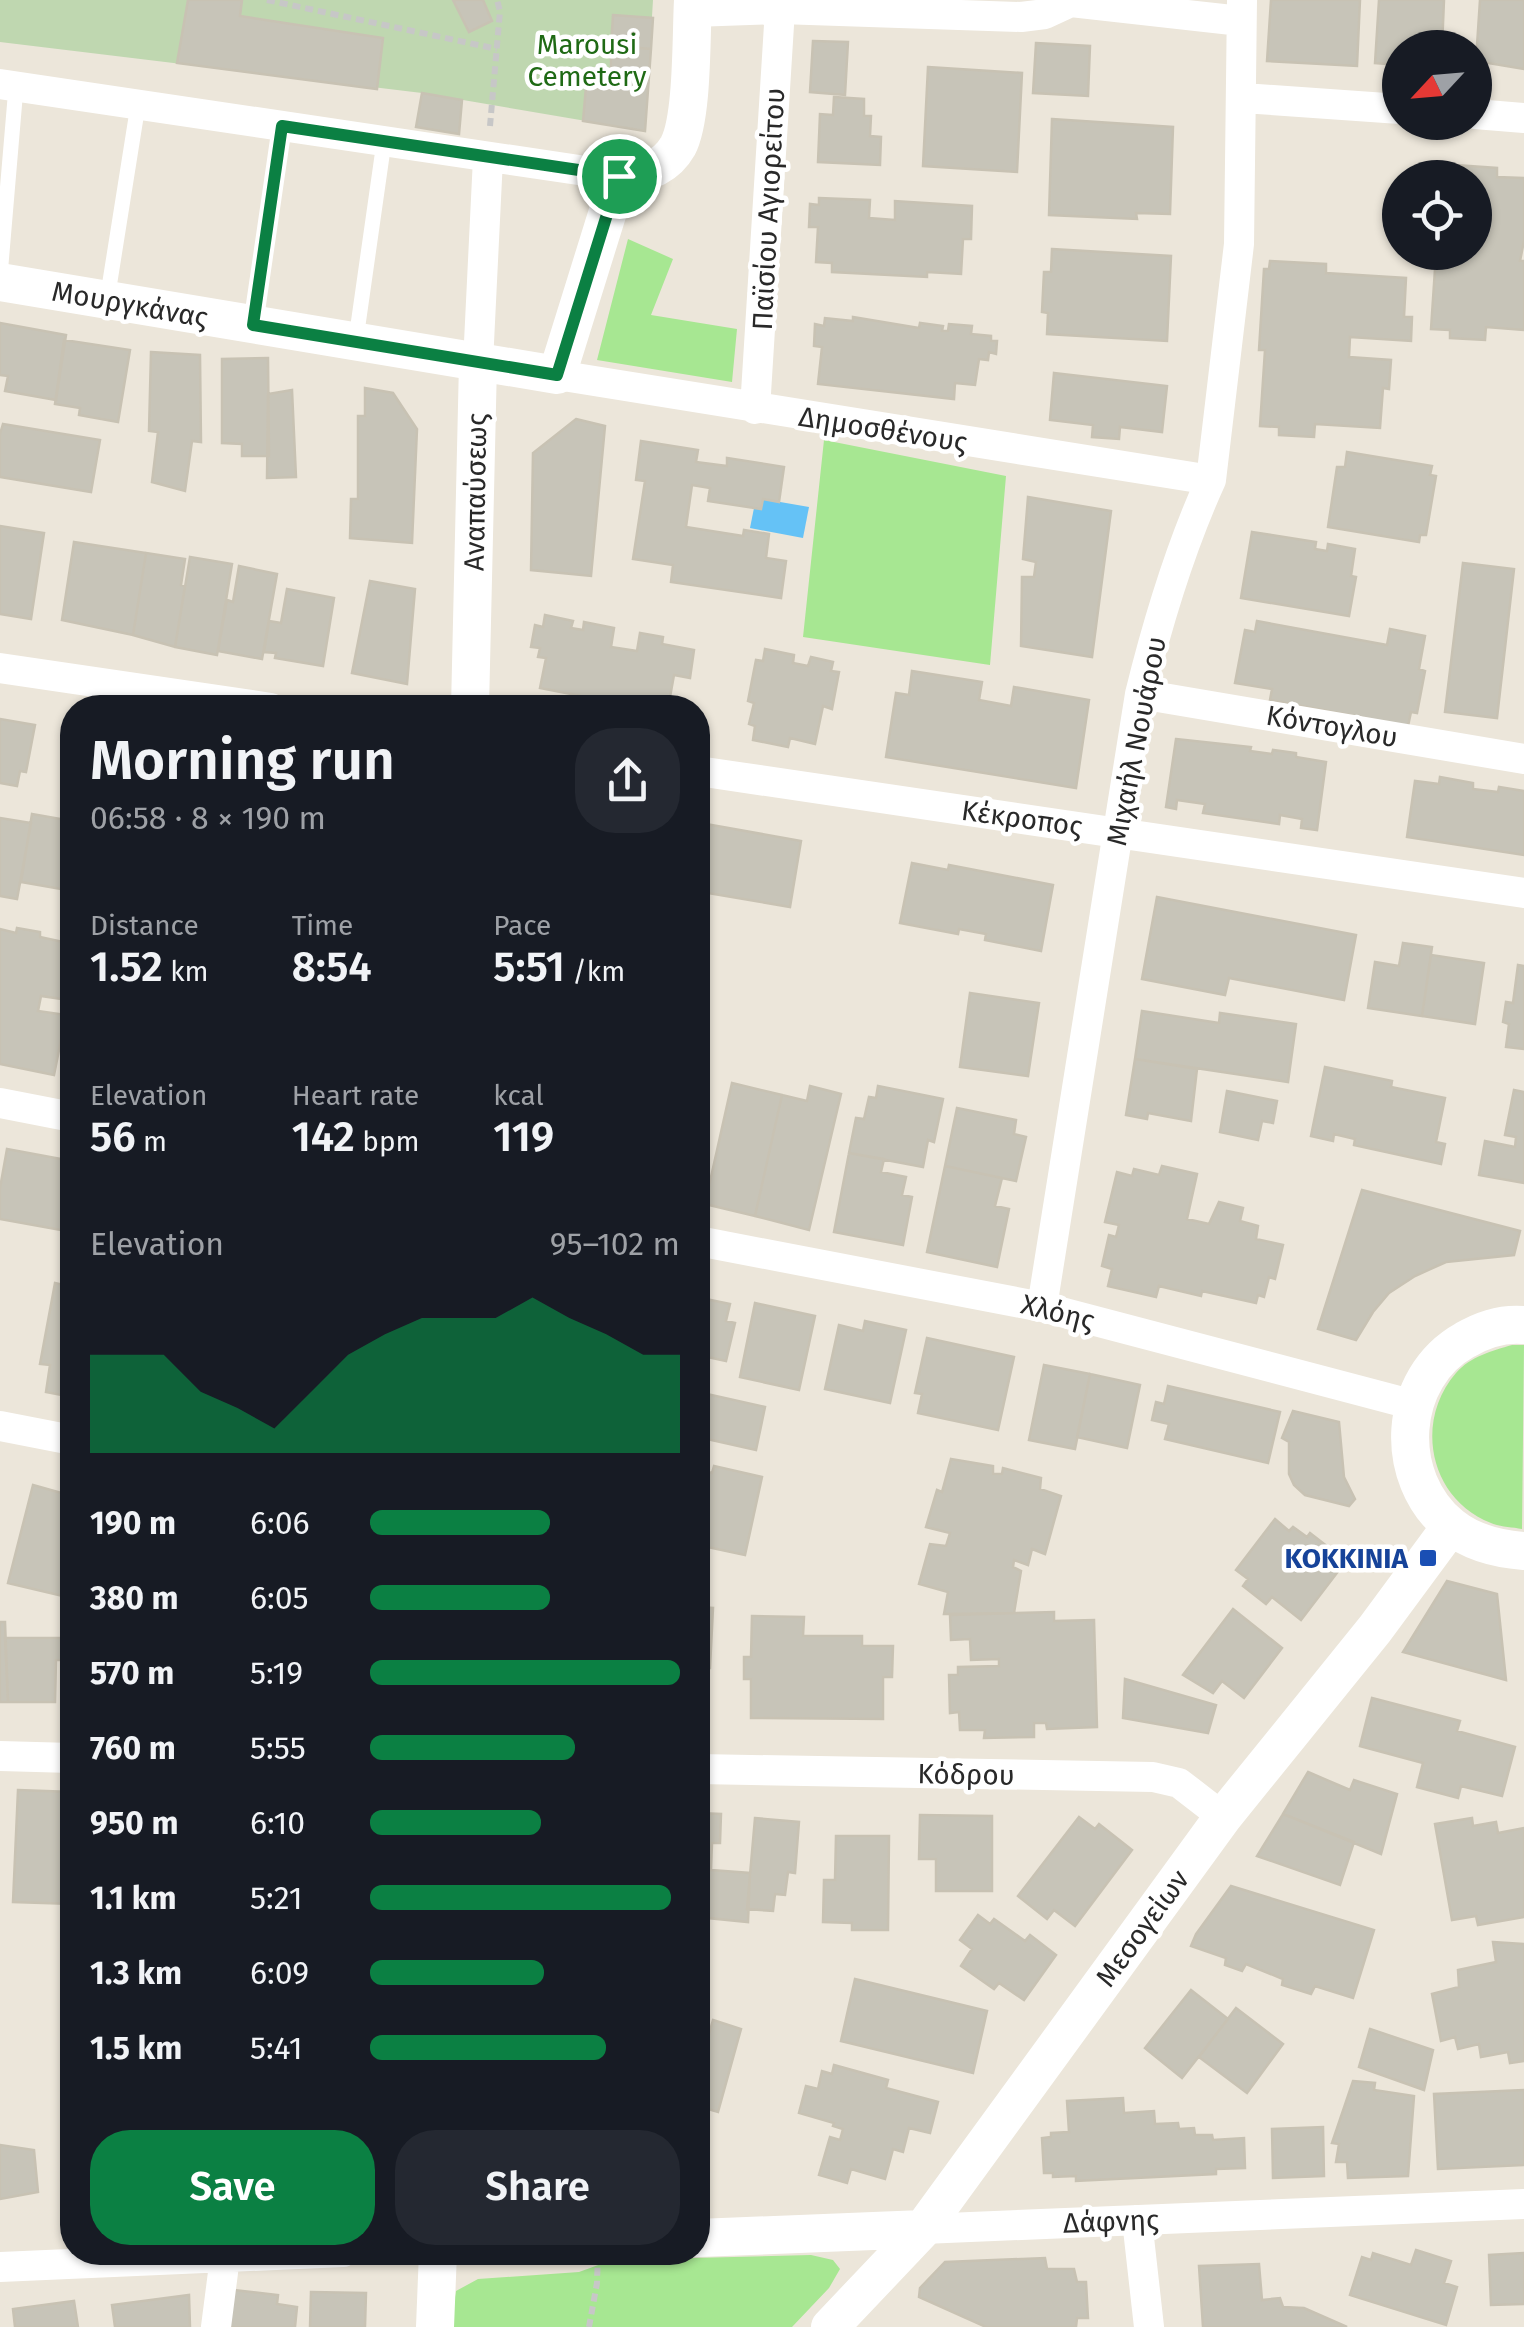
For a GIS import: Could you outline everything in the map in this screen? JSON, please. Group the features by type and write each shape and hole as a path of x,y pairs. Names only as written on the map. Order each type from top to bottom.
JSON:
{"street":[{"path":"8,86 488,158 619,176 645,175 666,161 678,146 685,122 693,6 1021,16 1045,14 1071,1 1241,10"},
{"name":"Παϊσίου Αγιορείτου","path":"756,409 780,9"},
{"name":"Μιχαήλ Νουάρου","path":"1042,1307 1140,694 1154,634 1211,480 1239,244 1241,10"},
{"path":"1243,98 1382,108"},
{"path":"1492,115 1524,118"},
{"name":"Αναπαύσεως","path":"470,695 478,364 488,158"},
{"path":"557,375 619,176"},
{"name":"Μουργκάνας","path":"0,279 557,375"},
{"name":"Δημοσθένους","path":"557,375 1211,480"},
{"path":"0,668 183,695"},
{"name":"Κόντογλου","path":"1140,694 1524,759"},
{"name":"Κέκροπος","path":"710,772 1524,893"},
{"path":"0,1102 60,1114"},
{"name":"Χλόης","path":"710,1242 1042,1307 1414,1404"},
{"path":"1524,1325 1482,1330 1452,1348 1428,1373 1414,1404 1408,1438 1414,1470 1428,1501 1451,1526 1472,1540 1524,1551"},
{"path":"0,1426 60,1438"},
{"name":"Μεσογείων","path":"830,2327 923,2229 1222,1816 1375,1629 1451,1526"},
{"path":"0,1756 60,1758"},
{"name":"Κόδρου","path":"710,1769 1153,1777 1179,1784 1222,1816"},
{"name":"Δάφνης","path":"710,2238 1524,2204"},
{"path":"1137,2220 1149,2327"},
{"path":"0,2267 60,2264"},
{"path":"216,2327 225,2265"},
{"path":"435,2327 437,2265"}],"lane":[{"path":"0,279 8,86"},
{"path":"107,300 138,105"},
{"path":"253,325 282,126"},
{"path":"355,342 384,142"}],"path":[{"path":"266,0 497,49"},
{"path":"488,158 500,11 497,0"},
{"path":"589,2327 598,2265"}],"green space":[{"name":"Marousi Cemetery","path":"0,0 653,0 645,131 422,93 0,42"},
{"path":"628,239 673,259 651,315 737,329 732,382 597,360"},
{"path":"824,440 1006,476 990,665 803,637"},
{"path":"1512,1345 1524,1345 1522,1529 1491,1523 1470,1512 1453,1496 1442,1478 1432,1435 1443,1392 1456,1373 1475,1358"},
{"path":"811,2255 833,2260 840,2269 829,2288 792,2327 450,2327 456,2291 478,2279 579,2272 598,2265 710,2265 710,2258"}],"water":[{"path":"763,499 809,507 803,538 750,528 754,508"}],"building":[{"path":"188,0 242,0 240,16 383,38 377,89 177,63"},
{"path":"453,0 483,0 492,21 469,32"},
{"path":"1271,0 1360,0 1357,66 1267,61"},
{"path":"1379,0 1444,0 1443,30 1382,30 1382,64 1375,63"},
{"path":"1480,0 1524,0 1524,69 1492,64 1492,30 1478,30"},
{"path":"613,15 653,18 651,49 611,46"},
{"path":"813,41 848,42 845,95 810,92"},
{"path":"1036,43 1090,46 1088,96 1033,93"},
{"path":"611,46 651,49 645,131 583,121 586,87 611,89"},
{"path":"928,67 1022,73 1017,172 923,166"},
{"path":"422,93 462,100 459,134 416,127"},
{"path":"834,97 864,99 864,116 871,116 870,136 881,137 880,165 818,162 820,114 833,115"},
{"path":"1052,119 1173,127 1170,214 1136,213 1137,219 1049,215"},
{"path":"1492,168 1497,168 1497,177 1524,178 1524,241 1520,261 1524,261 1524,330 1486,327 1485,340 1450,338 1450,330 1431,329 1435,270 1492,270"},
{"path":"819,198 870,200 869,218 895,220 895,201 972,206 971,239 963,239 961,274 927,272 927,277 832,272 832,263 816,262 818,227 809,227 810,204 819,205"},
{"path":"1052,249 1171,256 1167,341 1047,334 1048,313 1042,312 1044,272 1051,272"},
{"path":"1270,261 1326,264 1326,273 1406,278 1404,317 1412,317 1411,341 1350,337 1349,357 1391,360 1389,389 1383,388 1380,428 1315,424 1314,437 1279,435 1279,427 1260,426 1265,350 1259,350 1264,269 1269,269"},
{"path":"853,317 919,328 920,323 943,326 942,331 948,331 949,324 972,326 971,334 991,336 991,341 997,341 996,354 989,352 988,360 979,359 975,385 955,383 954,399 818,384 822,347 814,346 815,324 824,326 825,318 853,321"},
{"path":"0,323 66,335 56,400 5,391 8,376 0,375"},
{"path":"64,340 130,350 118,422 79,415 80,408 55,404"},
{"path":"151,352 200,355 201,442 192,441 185,491 152,482 158,432 149,431"},
{"path":"268,358 269,456 242,456 242,444 222,443 222,359"},
{"path":"1054,373 1167,386 1162,432 1120,427 1119,439 1092,437 1093,425 1050,420"},
{"path":"365,388 393,393 417,429 412,543 350,538 351,499 358,499 358,416 365,416"},
{"path":"292,390 296,477 267,478 268,394"},
{"path":"576,419 605,426 591,576 531,570 533,453"},
{"path":"3,424 100,440 91,492 0,477"},
{"path":"641,441 698,450 696,462 727,466 727,458 784,467 779,502 763,499 761,509 708,501 710,488 692,485 686,527 743,536 744,530 769,534 766,558 786,561 781,598 671,582 673,565 633,559 645,481 636,480"},
{"path":"1347,452 1432,466 1430,475 1436,476 1426,535 1420,535 1419,542 1328,527 1337,467 1345,467"},
{"path":"1028,497 1111,511 1092,657 1021,646 1022,577 1034,577 1036,562 1023,559"},
{"path":"0,526 44,533 31,619 0,614"},
{"path":"1252,532 1316,542 1315,549 1327,551 1328,544 1355,549 1351,576 1356,577 1349,616 1241,598"},
{"path":"74,542 146,553 133,635 62,620"},
{"path":"146,553 185,559 181,585 185,586 175,647 133,635"},
{"path":"190,557 232,564 217,655 175,647"},
{"path":"1463,563 1514,569 1497,718 1445,712"},
{"path":"239,566 277,574 262,659 218,651 227,600 233,602"},
{"path":"370,581 415,589 407,684 352,673"},
{"path":"287,589 334,598 323,666 275,658 276,653 264,652 269,621 281,623"},
{"path":"545,615 573,621 571,628 583,630 584,622 614,628 611,647 637,651 640,633 663,637 662,644 694,650 690,678 674,675 670,695 576,695 540,688 546,658 538,657 540,648 531,647 535,625 543,627"},
{"path":"1257,621 1387,645 1390,629 1425,636 1419,669 1425,671 1417,713 1411,712 1408,726 1270,700 1272,689 1235,683 1245,630 1255,632"},
{"path":"765,649 794,655 793,663 808,666 811,657 833,662 831,671 839,672 832,709 823,706 815,744 790,738 788,747 753,740 755,726 749,724 754,703 748,701 756,660 763,661"},
{"path":"912,671 982,682 979,700 1011,706 1014,687 1089,700 1076,788 886,757 896,693 909,695"},
{"path":"0,719 35,725 26,772 20,771 17,786 0,783"},
{"path":"1176,739 1251,747 1250,751 1272,754 1273,750 1296,753 1296,757 1326,762 1317,830 1301,828 1302,819 1280,815 1279,824 1203,813 1205,804 1177,800 1176,809 1166,807"},
{"path":"1440,777 1473,783 1473,789 1498,792 1499,787 1524,791 1524,855 1407,837 1415,781 1439,784"},
{"path":"32,814 60,819 60,889 21,882"},
{"path":"0,818 31,823 17,899 0,896"},
{"path":"710,825 801,841 790,907 710,893"},
{"path":"912,863 948,870 949,865 1053,885 1041,951 985,940 986,934 959,929 958,934 900,923"},
{"path":"1157,897 1356,935 1344,1000 1229,978 1225,995 1142,979"},
{"path":"17,928 40,932 40,937 60,941 60,999 41,996 38,1011 60,1014 60,1045 54,1075 0,1064 0,929 16,933"},
{"path":"1403,943 1432,947 1422,1016 1368,1008 1375,962 1399,966"},
{"path":"1431,955 1484,963 1475,1024 1422,1016"},
{"path":"1518,965 1524,966 1524,1049 1506,1047 1509,1024 1503,1022 1506,1002 1513,1003"},
{"path":"970,993 1039,1003 1028,1076 960,1067"},
{"path":"1142,1011 1219,1023 1220,1013 1296,1024 1288,1082 1135,1059"},
{"path":"1135,1059 1197,1069 1191,1121 1148,1113 1147,1119 1126,1115"},
{"path":"1325,1067 1392,1081 1391,1087 1445,1098 1436,1142 1445,1144 1441,1164 1354,1145 1355,1139 1334,1134 1333,1141 1311,1136"},
{"path":"732,1083 782,1095 755,1216 710,1205 710,1182"},
{"path":"810,1086 841,1094 809,1230 755,1216 782,1095 807,1101"},
{"path":"878,1086 943,1099 934,1142 928,1140 923,1167 849,1153 856,1118 864,1119 869,1097 876,1098"},
{"path":"1514,1090 1524,1092 1524,1183 1479,1175 1485,1141 1515,1147 1516,1137 1505,1135"},
{"path":"1227,1091 1277,1101 1273,1123 1262,1121 1258,1140 1220,1132"},
{"path":"957,1108 1016,1120 1014,1134 1026,1137 1016,1181 945,1166"},
{"path":"7,1149 60,1159 60,1230 0,1219 0,1188"},
{"path":"849,1153 884,1159 881,1172 906,1177 902,1195 912,1197 903,1245 834,1232"},
{"path":"945,1166 1002,1178 995,1206 1009,1209 997,1267 927,1252"},
{"path":"1162,1166 1197,1174 1187,1219 1209,1224 1219,1202 1243,1208 1240,1221 1258,1226 1256,1239 1283,1245 1275,1279 1269,1277 1264,1297 1258,1295 1256,1303 1159,1286 1156,1297 1108,1286 1112,1269 1102,1266 1109,1235 1116,1237 1119,1225 1105,1222 1117,1172 1132,1176 1134,1169 1159,1175"},
{"path":"1362,1190 1520,1231 1514,1255 1446,1262 1415,1276 1389,1293 1356,1340 1318,1329"},
{"path":"55,1283 60,1284 60,1395 46,1392 50,1365 40,1364"},
{"path":"710,1300 730,1304 726,1321 735,1323 726,1361 710,1358"},
{"path":"755,1303 815,1316 799,1390 740,1377"},
{"path":"865,1321 906,1330 890,1403 825,1389 839,1325 863,1331"},
{"path":"927,1338 1014,1357 998,1430 918,1413 922,1394 915,1393"},
{"path":"1044,1365 1090,1374 1075,1449 1029,1440"},
{"path":"1090,1374 1140,1385 1127,1448 1077,1437"},
{"path":"1168,1386 1280,1412 1268,1463 1165,1439 1169,1424 1152,1420 1156,1402 1164,1404"},
{"path":"710,1395 765,1407 756,1450 710,1440"},
{"path":"1293,1411 1339,1422 1344,1477 1355,1499 1349,1506 1305,1495 1294,1485 1289,1474 1289,1442 1282,1438"},
{"path":"951,1459 993,1466 993,1474 1002,1474 1003,1468 1041,1478 1040,1489 1061,1496 1045,1554 1032,1549 1028,1565 1014,1560 1013,1567 1021,1571 1014,1613 944,1614 948,1592 919,1584 930,1544 946,1546 950,1533 926,1527"},
{"path":"714,1466 762,1477 745,1555 710,1548 710,1472"},
{"path":"33,1485 60,1493 60,1595 8,1583"},
{"path":"1275,1519 1289,1531 1293,1527 1307,1537 1310,1533 1346,1561 1301,1620 1272,1597 1266,1604 1243,1586 1248,1579 1236,1570"},
{"path":"1447,1581 1497,1594 1506,1680 1403,1652"},
{"path":"710,1608 713,1608 710,1668"},
{"path":"1233,1609 1282,1648 1244,1698 1222,1681 1213,1693 1183,1675"},
{"path":"1054,1612 1054,1621 1094,1620 1097,1727 1047,1729 1046,1723 1034,1723 1034,1737 984,1738 985,1730 960,1730 959,1712 950,1713 949,1675 958,1675 958,1667 999,1666 999,1659 971,1660 970,1639 951,1640 950,1615"},
{"path":"752,1616 804,1617 803,1636 862,1636 862,1646 893,1646 892,1677 883,1677 883,1719 751,1718 751,1679 744,1679 744,1657 751,1657"},
{"path":"0,1622 5,1622 8,1702 0,1702"},
{"path":"5,1638 60,1638 55,1702 8,1702"},
{"path":"1125,1679 1216,1705 1208,1733 1123,1718"},
{"path":"1372,1698 1460,1721 1457,1731 1515,1747 1502,1796 1461,1786 1458,1798 1417,1787 1423,1763 1360,1746"},
{"path":"1308,1772 1350,1790 1354,1780 1397,1794 1381,1854 1283,1814"},
{"path":"18,1790 60,1792 60,1904 13,1902"},
{"path":"710,1814 721,1814 720,1843 712,1843 711,1870"},
{"path":"1283,1814 1354,1842 1340,1885 1257,1856"},
{"path":"920,1815 992,1816 992,1891 936,1891 936,1859 919,1859"},
{"path":"1079,1817 1095,1829 1099,1824 1132,1850 1075,1926 1054,1910 1047,1919 1018,1896"},
{"path":"755,1818 799,1822 795,1873 788,1872 785,1895 775,1894 773,1911 747,1909"},
{"path":"1472,1818 1473,1826 1496,1822 1498,1833 1524,1828 1524,1917 1478,1925 1476,1916 1452,1920 1435,1824"},
{"path":"836,1836 889,1836 888,1930 852,1930 852,1923 823,1922 824,1880 835,1880"},
{"path":"710,1870 750,1873 748,1922 710,1918"},
{"path":"1231,1886 1374,1930 1353,1998 1315,1986 1311,1994 1282,1985 1283,1979 1246,1964 1242,1971 1225,1965 1226,1958 1191,1946"},
{"path":"978,1915 990,1924 994,1919 1025,1941 1030,1935 1056,1955 1024,2000 999,1983 994,1989 961,1966 972,1949 960,1940"},
{"path":"1493,1942 1524,1944 1524,2061 1510,2063 1508,2052 1481,2057 1479,2044 1458,2049 1455,2037 1441,2041 1432,1994 1459,1987 1458,1970 1496,1962"},
{"path":"855,1979 987,2011 973,2073 841,2041"},
{"path":"1191,1990 1228,2019 1182,2078 1145,2048"},
{"path":"1236,2008 1283,2044 1247,2093 1199,2057"},
{"path":"713,2020 741,2029 718,2112 710,2110"},
{"path":"1370,2029 1433,2050 1424,2090 1359,2067"},
{"path":"834,2065 888,2080 886,2088 938,2102 930,2133 909,2128 903,2152 893,2149 885,2179 851,2169 847,2183 819,2175 830,2137 840,2140 843,2129 799,2113 806,2086 818,2089 822,2071 832,2074"},
{"path":"1353,2081 1375,2083 1374,2090 1414,2096 1408,2176 1348,2178 1347,2162 1336,2162 1339,2144 1332,2143"},
{"path":"1524,2090 1524,2165 1438,2169 1434,2094"},
{"path":"1123,2098 1124,2113 1154,2111 1155,2124 1178,2123 1179,2129 1194,2128 1195,2135 1212,2135 1213,2140 1244,2138 1245,2168 1216,2169 1216,2174 1076,2181 1076,2176 1053,2177 1053,2173 1044,2173 1042,2138 1069,2132 1067,2101"},
{"path":"1323,2127 1324,2176 1273,2178 1272,2129"},
{"path":"0,2145 34,2150 38,2192 0,2199"},
{"path":"1416,2250 1451,2261 1444,2283 1457,2287 1446,2325 1350,2295 1362,2257 1371,2260 1373,2253 1411,2265"},
{"path":"1524,2253 1524,2304 1491,2305 1489,2255"},
{"path":"1045,2258 1047,2269 1074,2269 1077,2282 1086,2282 1088,2318 1077,2318 1076,2327 986,2327 919,2297 920,2288 945,2262"},
{"path":"1259,2264 1262,2300 1280,2298 1283,2307 1304,2308 1347,2327 1203,2327 1199,2266"},
{"path":"225,2289 278,2295 277,2304 297,2307 295,2327 220,2327"},
{"path":"311,2292 366,2293 365,2327 310,2327"},
{"path":"189,2295 190,2327 115,2327 112,2305"},
{"path":"74,2301 78,2327 15,2327 13,2309"}],"place":[{"name":"ΚΟΚΚΙΝΙΑ","path":"1428,1558"}],"route":[{"path":"282,126 619,176 557,375 253,325 282,126"}]}
